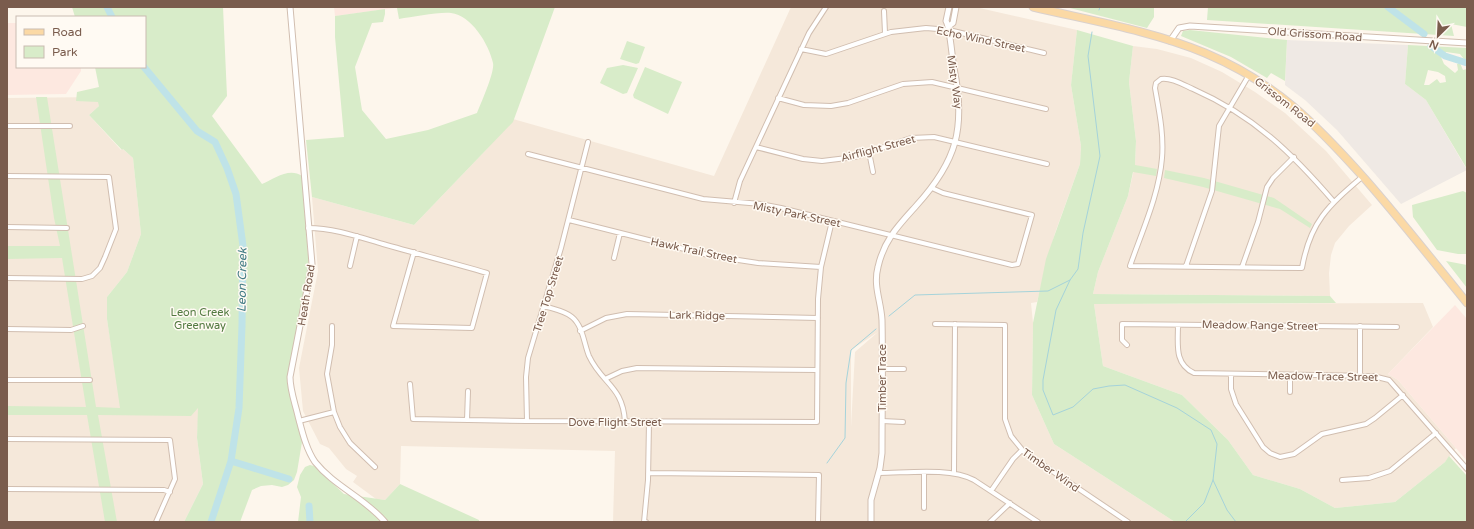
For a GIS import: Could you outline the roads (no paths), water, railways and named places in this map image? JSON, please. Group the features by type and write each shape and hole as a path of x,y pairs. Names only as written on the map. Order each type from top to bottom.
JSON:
{"main road":[{"name":"Grissom Road","path":"1033,7 1170,41 1205,53 1249,75 1304,114 1327,136 1403,222 1467,303"}],"street":[{"name":"Heath Road","path":"290,7 312,270 290,377 291,389 299,420 311,455 319,466 372,508 385,522"},
{"path":"734,203 740,181 801,49 809,33 826,7"},
{"name":"Misty Way","path":"890,236 932,188 948,163 956,142 960,114 958,87 949,28 946,21 950,7"},
{"name":"Misty Way","path":"949,28 953,23 956,7"},
{"path":"884,11 885,33"},
{"name":"Old Grissom Road","path":"1170,41 1179,28 1190,26 1467,43"},
{"name":"Echo Wind Street","path":"801,49 826,54 885,33 914,28 949,28 1044,53"},
{"path":"1186,266 1212,191 1219,126 1249,75"},
{"path":"1334,202 1294,157 1274,138 1230,107 1177,82 1164,78 1159,81 1155,88 1162,139 1160,172 1153,200 1130,266 1302,268 1311,234 1319,219 1334,202 1362,177"},
{"path":"778,98 804,105 822,107 848,103 911,82 932,82 1046,109"},
{"path":"7,126 70,126"},
{"name":"Airflight Street","path":"756,147 815,161 844,159 918,137 939,138 1047,164"},
{"name":"Tree Top Street","path":"527,421 527,366 569,220 588,142"},
{"path":"869,152 873,172"},
{"name":"Misty Park Street","path":"528,154 703,199 734,203 761,204 1012,265 1018,264 1032,215 943,193 932,188"},
{"path":"1242,267 1258,222 1268,184 1294,157"},
{"path":"7,176 109,177 116,229 100,268 92,276 82,279 7,278"},
{"name":"Hawk Trail Street","path":"569,220 712,256 758,263 821,267"},
{"path":"605,379 622,370 637,368 817,370 821,267 832,221"},
{"path":"7,227 67,228"},
{"path":"308,228 329,229 357,236 414,252 487,273 472,328 393,326 414,252"},
{"path":"614,258 620,233"},
{"path":"350,266 357,236"},
{"name":"Timber Trace","path":"871,522 871,500 879,473 882,453 882,318 875,284 877,267 890,236"},
{"path":"544,306 572,317 580,331 592,362 620,398 624,408 625,422"},
{"name":"Lark Ridge","path":"580,331 606,318 627,314 818,318"},
{"path":"936,324 955,324 954,473"},
{"name":"Timber Wind","path":"955,324 1006,325 1005,419 1011,436 1022,450 1128,522"},
{"name":"Meadow Range Street","path":"1127,344 1122,340 1122,324 1397,327"},
{"name":"Meadow Trace Street","path":"1178,325 1178,353 1183,366 1198,374 1383,377 1392,382 1467,469"},
{"path":"7,329 72,330 83,326"},
{"path":"332,326 332,345 327,374 334,412 340,427 350,443 375,467"},
{"path":"1360,326 1360,376"},
{"path":"882,369 904,369"},
{"name":"Dove Flight Street","path":"410,384 413,419 625,422 817,422 817,370"},
{"path":"1231,375 1231,389 1236,404 1263,447 1270,453 1280,456 1294,454 1322,434 1366,424 1403,395"},
{"path":"1290,375 1290,392"},
{"path":"7,380 90,380"},
{"path":"467,420 468,391"},
{"path":"299,420 334,412"},
{"path":"882,421 903,422"},
{"path":"645,522 649,422"},
{"path":"1342,480 1369,478 1390,471 1436,433"},
{"path":"7,439 170,440 176,473 170,492 156,522"},
{"path":"991,491 1013,459 1022,450"},
{"path":"648,473 819,475 818,522"},
{"path":"879,473 954,473 969,477 1038,522"},
{"path":"924,473 924,508"},
{"path":"7,489 164,490 170,492"},
{"path":"990,522 1010,503"}],"waterway":[{"name":"Leon Creek","path":"107,7 112,16"},
{"path":"1388,7 1424,34"},
{"path":"1092,32 1088,56 1100,156 1083,233 1078,269 1070,280 1056,310 1043,380 1043,390 1053,415 1073,407 1093,389 1125,385 1177,408 1211,430 1217,444 1213,480 1227,510 1236,522"},
{"path":"1431,46 1445,56 1467,63"},
{"name":"Leon Creek","path":"145,68 197,131 215,142 227,168 236,194 243,246 239,408 231,461 211,522"},
{"path":"889,316 915,295 1048,291 1070,280"},
{"path":"827,463 845,438 846,383 851,350 876,329"},
{"path":"231,461 289,479"},
{"path":"1185,522 1204,503 1213,480"},
{"path":"309,506 310,522"}],"park label":[{"name":"Leon Creek Greenway","path":"200,318"}]}
